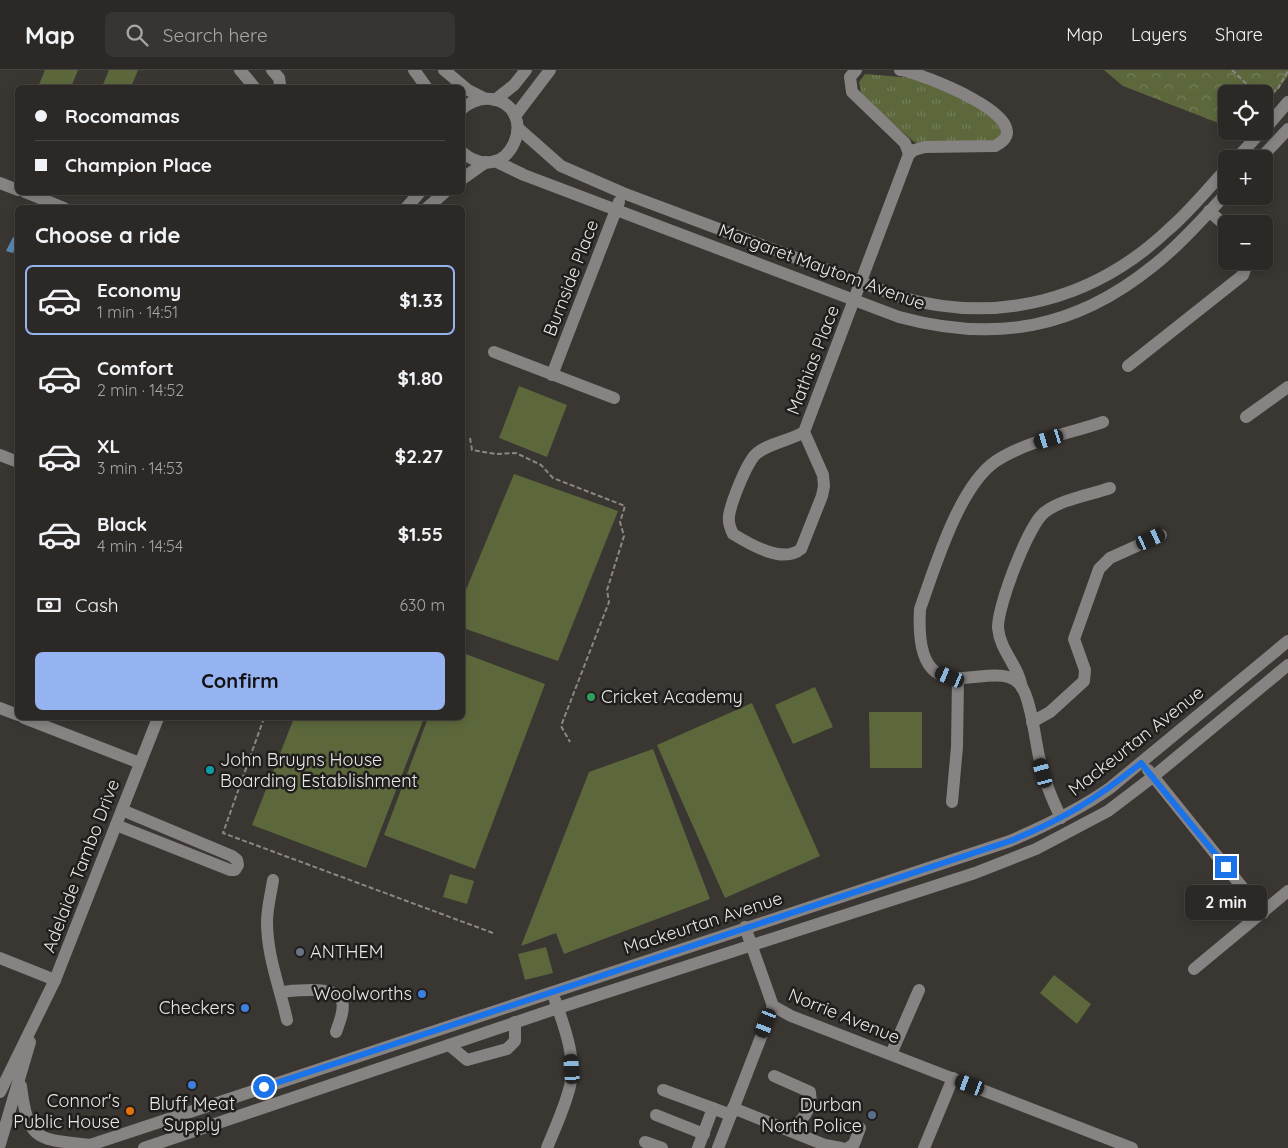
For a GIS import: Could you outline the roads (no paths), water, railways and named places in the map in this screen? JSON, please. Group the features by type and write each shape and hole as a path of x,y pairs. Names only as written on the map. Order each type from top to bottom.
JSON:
{"street":[{"path":"240,70 252,85"},
{"path":"272,70 279,78 280,85"},
{"path":"414,70 425,85"},
{"path":"444,70 462,85"},
{"path":"465,107 471,102 490,99 514,85 526,70"},
{"path":"465,178 491,162 503,158 515,145 516,122 550,70"},
{"path":"856,70 850,77 852,92 905,143 909,154 914,150 925,147 994,146 1001,143 1006,136 1006,128 996,114 974,99 931,79 900,70"},
{"path":"465,88 490,99"},
{"name":"Margaret Maytom Avenue","path":"490,99 507,106 516,122 561,166 623,193 862,282 930,306 967,310 1036,302 1060,296 1103,278 1144,250 1168,230 1218,177"},
{"path":"1273,119 1288,102"},
{"path":"1268,150 1288,129"},
{"path":"1244,150 1254,140"},
{"name":"Margaret Maytom Avenue","path":"465,154 478,161 491,162 855,301 928,325 961,328 1020,328 1065,317 1096,305 1154,265 1218,202"},
{"name":"Mathias Place","path":"804,432 823,475 822,496 801,548 794,554 778,554 733,534 729,527 728,516 749,464 755,455 804,432 909,154"},
{"path":"0,183 15,189"},
{"name":"Burnside Place","path":"552,375 623,193"},
{"path":"32,195 57,205"},
{"path":"409,205 417,195"},
{"path":"430,205 441,195"},
{"path":"1210,211 1218,218"},
{"path":"1128,366 1243,275 1245,270"},
{"path":"1060,296 1065,317"},
{"path":"494,352 614,398"},
{"path":"1246,417 1288,387"},
{"path":"1022,688 1014,680 1003,675 958,679 933,670 923,652 919,622 920,609 964,496 976,478 994,462 1008,454 1103,422"},
{"path":"0,455 15,461"},
{"path":"1061,818 1043,773 1032,722 1017,669 1002,645 998,628 1009,585 1033,525 1047,510 1110,488"},
{"path":"1032,722 1050,712 1084,681 1085,670 1075,645 1075,634 1094,581 1103,563 1161,535"},
{"name":"Mackeurtan Avenue","path":"87,1146 1010,841 1089,803 1141,763 1288,641"},
{"name":"Mackeurtan Avenue","path":"144,1148 515,1022 975,873 1036,850 1108,810 1154,776 1288,665"},
{"path":"952,802 957,747 958,679"},
{"path":"0,708 15,714"},
{"path":"29,720 140,764"},
{"name":"Adelaide Tambo Drive","path":"0,1092 35,1026 55,980 157,720"},
{"path":"1141,763 1154,776 1263,913"},
{"path":"116,825 227,870 234,870 238,866 237,860 232,856 122,810"},
{"path":"273,880 267,922 270,959 281,992 287,1020"},
{"path":"1194,969 1288,891"},
{"name":"Norrie Avenue","path":"745,928 773,1006 791,1016 953,1078 1101,1142 1132,1148"},
{"path":"0,958 55,980"},
{"path":"281,992 315,989 338,996 342,1001 342,1013 336,1032"},
{"path":"891,1054 919,990"},
{"path":"547,1148 571,1086 572,1069 571,1056 552,992"},
{"path":"718,1148 773,1006"},
{"path":"449,1044 467,1060 507,1049 514,1041 515,1022"},
{"name":"Adelaide Tambo Drive","path":"0,1144 35,1026"},
{"path":"774,1076 810,1092 811,1097 804,1118 787,1129"},
{"path":"924,1148 953,1078"},
{"path":"20,1081 26,1119 34,1131 49,1140 87,1146"},
{"path":"663,1090 713,1108 732,1111 787,1129 824,1146 841,1148"},
{"path":"698,1148 713,1108"},
{"path":"656,1116 704,1134"},
{"path":"158,1123 163,1141"},
{"path":"848,1148 854,1144 860,1128"},
{"path":"646,1142 662,1148"}],"water":[{"path":"13,237 15,238 13,253 6,251"}],"place":[{"name":"Cricket Academy","path":"591,697"},
{"name":"John Bruyns House Boarding Establishment","path":"210,770"},
{"name":"ANTHEM","path":"300,952"},
{"name":"Woolworths","path":"422,994"},
{"name":"Checkers","path":"245,1008"},
{"name":"Bluff Meat Supply","path":"192,1085"},
{"name":"Connor's Public House","path":"130,1111"},
{"name":"Durban North Police","path":"872,1115"}]}
